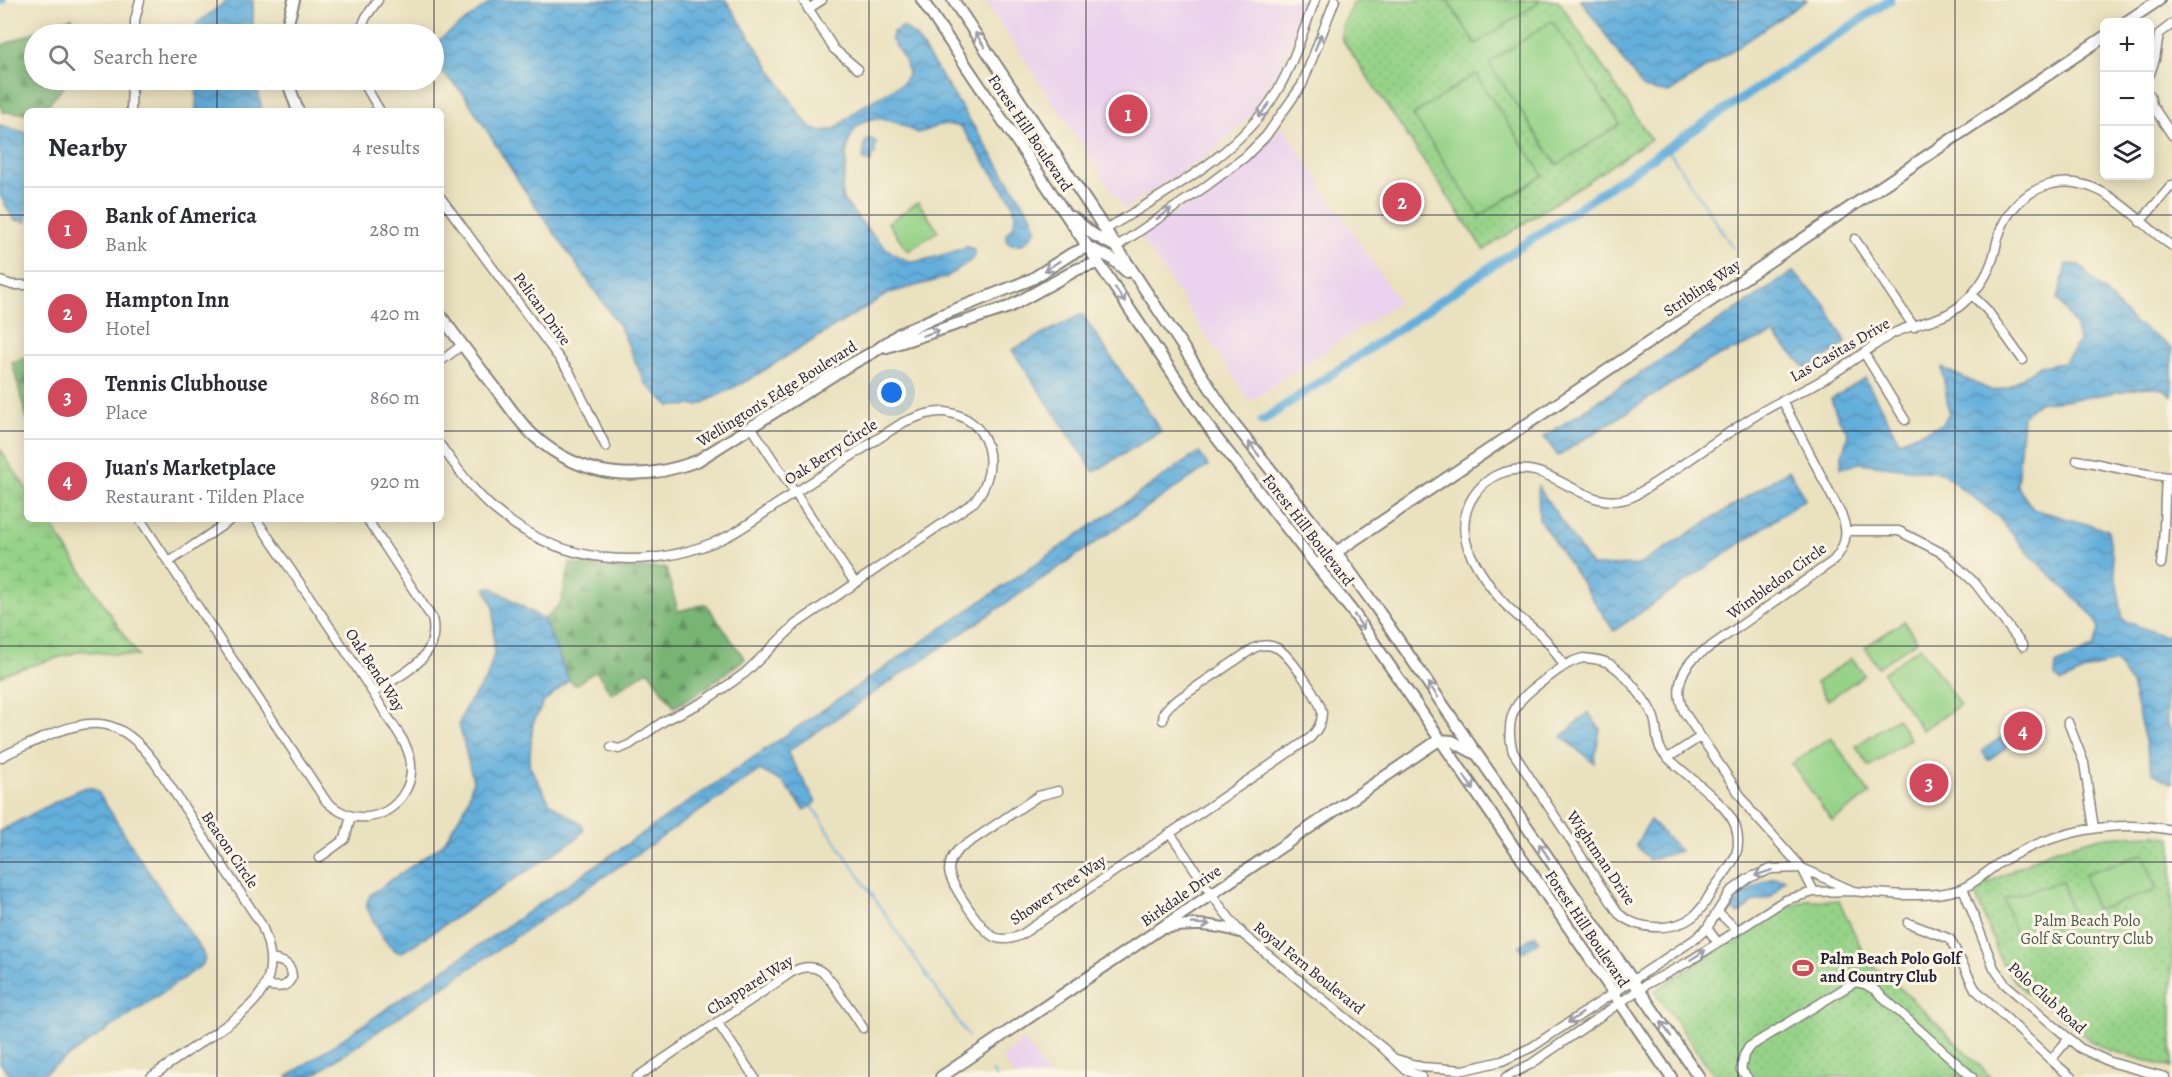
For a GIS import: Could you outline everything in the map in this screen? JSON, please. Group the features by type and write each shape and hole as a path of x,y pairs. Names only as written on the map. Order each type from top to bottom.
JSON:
{"main road":[{"path":"288,24 294,0"},
{"name":"Forest Hill Boulevard","path":"922,0 1212,432 1355,615 1671,1077"},
{"name":"Forest Hill Boulevard","path":"953,0 1232,420 1336,552 1478,755 1632,988 1699,1077"},
{"path":"2132,18 2159,0"},
{"name":"Stribling Way","path":"1317,565 2100,40"},
{"path":"291,90 297,108"},
{"path":"1065,211 1094,235 1116,247"},
{"path":"1088,247 1112,258 1144,289"},
{"name":"Wellington's Edge Boulevard","path":"444,320 534,435 561,455 592,468 626,474 662,472 697,461 909,329 1032,279 1071,254 1088,247"},
{"name":"Wellington's Edge Boulevard","path":"875,351 1009,307 1078,269 1098,263"},
{"path":"1439,740 1452,741 1478,755"},
{"name":"Birkdale Drive","path":"941,1077 1439,740"},
{"path":"1161,929 1193,923 1224,927 1240,932"}],"street":[{"path":"135,24 140,0"},
{"path":"363,24 378,0"},
{"path":"802,0 834,49 858,69"},
{"path":"808,9 822,0"},
{"path":"1105,230 1230,147 1267,107 1277,92 1293,58 1315,0"},
{"path":"1116,247 1245,157 1266,136 1302,85 1335,0"},
{"path":"2151,72 2159,34 2172,24"},
{"path":"1293,58 1309,65"},
{"path":"131,108 132,90"},
{"path":"368,90 378,108"},
{"path":"2154,108 2172,135"},
{"name":"Las Casitas Drive","path":"1782,400 1822,381 1894,333 1948,314 1972,295 1987,274 1999,234 2008,214 2025,196 2041,188 2065,183 2094,187 2115,199 2140,222 2172,246"},
{"path":"2140,222 2172,185"},
{"name":"Pelican Drive","path":"444,202 570,373 606,447"},
{"name":"Las Casitas Drive","path":"1855,239 1914,327"},
{"path":"0,281 12,285 24,285"},
{"path":"1972,295 1987,310 2024,360"},
{"path":"444,359 462,345"},
{"path":"1864,353 1905,420"},
{"path":"1564,666 1543,637 1505,604 1470,552 1464,526 1468,506 1475,494 1495,476 1512,470 1525,469 1545,473 1596,499 1609,501 1627,499 1782,400 1842,514 1846,531 1899,531 1944,554 1975,583 2023,646"},
{"name":"Oak Berry Circle","path":"444,450 477,492 510,522 545,542 562,549 606,559 639,560 663,557 705,546 727,536 904,422 924,414 946,412 957,415 967,420 986,443 990,464 986,485 974,502 796,624 745,673 720,691 664,721 629,746 619,749 611,747"},
{"path":"752,428 855,583"},
{"path":"2077,460 2142,474 2169,477 2163,518 2166,531 2162,564"},
{"path":"142,522 326,801 341,813 351,816 345,839 319,858"},
{"path":"169,562 228,522"},
{"name":"Oak Bend Way","path":"258,522 373,693 407,749 411,775 403,795 389,810 370,817 351,816"},
{"path":"369,522 432,618 434,627 432,645 423,658 373,693"},
{"name":"Wimbledon Circle","path":"1814,892 1802,868 1751,811 1684,712 1680,701 1680,683 1686,667 1694,658 1833,561 1844,545 1846,531"},
{"name":"Shower Tree Way","path":"1058,791 1038,796 958,850 951,861 950,873 954,885 986,931 996,938 1009,939 1021,934 1310,738 1318,728 1322,716 1319,703 1288,657 1279,649 1266,645 1254,648 1171,704 1164,712 1163,720"},
{"name":"Wightman Drive","path":"1595,659 1607,662 1617,669 1651,711 1656,724 1658,743 1668,758 1726,810 1735,826 1738,844 1732,867 1697,913 1681,923 1661,927 1635,924 1619,914 1513,752 1509,740 1512,714 1518,703 1531,689 1564,666 1577,660 1595,659"},
{"path":"2068,722 2084,763 2094,828"},
{"name":"Beacon Circle","path":"0,758 79,724 104,724 128,735 145,750 155,763 261,924 270,949 270,958 265,985 251,1007 151,1077"},
{"path":"1668,758 1700,736"},
{"path":"1632,988 1719,943 1736,929 1785,900 1814,892 1853,891 1929,895 1963,888 1993,866 2019,851 2053,838 2094,828 2141,826 2172,830"},
{"path":"1170,833 1211,893"},
{"path":"1506,1077 1531,1064 1620,1004 1632,988 1707,928 1730,892 1749,878 1771,869 1802,868 1853,891"},
{"name":"Polo Club Road","path":"1963,888 2000,979 2080,1047 2104,1060 2165,1077"},
{"name":"Royal Fern Boulevard","path":"1211,893 1240,932 1396,1059 1406,1070 1422,1077"},
{"path":"1718,912 1736,929"},
{"path":"1908,922 1950,939 1976,989 2071,1077"},
{"path":"1707,928 1719,943"},
{"path":"265,985 286,986 292,977 287,963 270,958"},
{"name":"Chapparel Way","path":"637,1077 792,972 810,967 827,975 863,1028"},
{"path":"1746,1077 1742,1070 1744,1055 1749,1047 1855,982 1866,984 1875,990 1972,1077"},
{"name":"Royal Fern Boulevard","path":"1396,1059 1422,1067 1464,1070 1502,1061 1532,1047 1612,993 1632,988"},
{"path":"717,1023 754,1077"},
{"path":"2051,1060 2069,1038"}],"shaded area":[{"path":"985,0 1305,0 1281,68 1248,118 1214,151 1124,209"},
{"path":"1283,126 1399,302 1250,401 1140,236 1256,156"},
{"path":"1024,1039 1048,1077 1015,1077 1002,1058"}],"green space":[{"path":"1355,0 1558,0 1651,139 1484,250 1342,39 1342,26"},
{"path":"1447,0 1537,0 1538,3 1476,44"},
{"path":"72,17 72,24 55,24"},
{"path":"1552,21 1620,124 1557,165 1489,63"},
{"path":"24,36 24,90 61,90 45,108 24,108 24,113 2,112 0,46"},
{"path":"1475,74 1543,175 1480,216 1413,115"},
{"path":"918,202 938,231 908,251 888,223"},
{"path":"24,358 24,408 12,362"},
{"path":"0,449 24,485 24,522 49,522 138,656 81,651 9,672 0,677"},
{"path":"570,563 608,569 666,568 678,611 706,604 745,659 697,694 674,707 648,670 612,694 596,671 575,685 569,680 544,620 561,603"},
{"path":"1904,621 1917,641 1878,667 1865,647"},
{"path":"1920,647 1960,705 1922,730 1883,673"},
{"path":"1852,658 1864,675 1828,700 1816,683"},
{"path":"1897,718 1910,739 1869,767 1856,746"},
{"path":"1831,737 1870,794 1832,821 1792,764"},
{"name":"Palm Beach Polo Golf & Country Club","path":"2155,835 2172,838 2172,1068 2109,1050 2091,1041 2018,985 2001,961 1974,890 2050,851 2101,837"},
{"path":"2144,854 2157,890 2096,910 2084,874"},
{"path":"2062,881 2074,920 2017,938 2004,899"},
{"path":"1806,900 1839,901 1868,962 1896,984 1991,1077 1715,1077 1655,991 1771,915"}],"water":[{"path":"228,0 253,0 253,24 196,24"},
{"path":"494,0 726,0 801,116 812,129 822,131 835,129 861,107 902,84 908,75 906,62 891,39 893,32 903,27 916,37 1031,215 1036,228 1031,237 1021,244 1007,242 1006,234 1014,226 1015,212 1012,202 961,127 947,124 917,133 885,119 866,121 858,126 851,135 846,154 843,200 876,239 896,255 907,260 930,259 967,247 974,249 975,256 945,278 889,293 750,379 699,405 670,406 645,383 620,327 521,185 464,94 444,74 444,36"},
{"path":"1581,0 1807,0 1669,93 1643,88"},
{"path":"197,90 258,90 261,108 196,108"},
{"path":"0,125 24,132 24,222 14,220 0,195"},
{"path":"867,139 872,139 877,144 874,150 876,153 872,156 871,162 863,160"},
{"path":"2066,264 2079,265 2131,320 2172,348 2172,396 2163,389 2146,387 2038,403 2023,416 2017,486 2033,509 2108,530 2123,620 2164,636 2172,634 2172,675 2166,680 2167,726 2172,731 2172,784 2153,773 2131,684 2116,662 2091,668 2062,682 2055,676 2056,665 2094,647 2099,629 2092,615 2030,555 1997,516 1942,473 1859,463 1841,468 1848,433 1838,418 1831,399 1865,378 1899,441 1942,424 1949,413 1942,368 1993,391 2007,388 2039,366 2064,363 2079,342 2076,327 2058,299"},
{"path":"1793,272 1825,304 1846,343 1807,369 1773,334 1709,360 1558,456 1544,437"},
{"path":"1082,314 1161,431 1094,472 1012,350"},
{"path":"1199,452 1208,466 787,752 816,802 805,810 782,782 760,770 311,1077 287,1077"},
{"path":"1789,470 1805,499 1614,631 1539,519 1538,486 1591,566 1639,565"},
{"path":"491,587 544,620 569,680 544,702 533,723 529,765 550,803 581,824 584,830 576,839 401,953 389,946 366,906 370,895 443,844 466,806 473,781 459,724 465,708 487,678 494,654 494,608 485,588"},
{"path":"1588,712 1600,729 1594,763 1562,737"},
{"path":"2001,737 2008,746 1988,760 1982,751"},
{"path":"87,787 98,792 205,958 203,964 197,969 38,1077 11,1077 0,1063 0,831"},
{"path":"1650,820 1680,851 1649,860 1636,845"},
{"path":"1773,878 1785,879 1771,897 1753,902 1740,914 1731,910 1749,889"},
{"path":"1535,935 1539,941 1523,952 1519,946"}],"waterway":[{"path":"1262,421 1890,0"},
{"path":"1667,148 1733,248"},
{"path":"811,805 968,1036"},
{"path":"992,1071 996,1077"}],"place":[{"name":"Bank of America","path":"1128,114"},
{"name":"Hampton Inn","path":"1402,202"},
{"name":"Juan's Marketplace","path":"2023,731"},
{"name":"Tennis Clubhouse","path":"1929,783"},
{"name":"Palm Beach Polo Golf and Country Club","path":"1803,968"}]}
